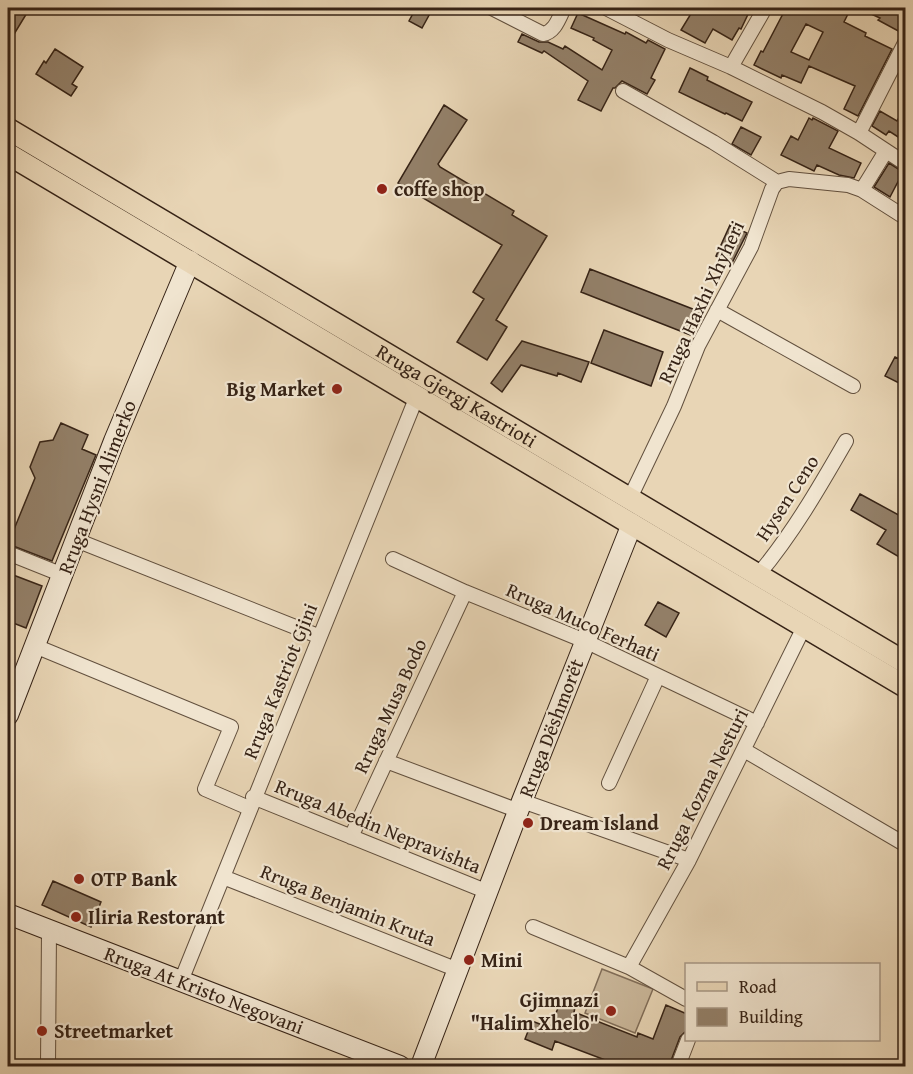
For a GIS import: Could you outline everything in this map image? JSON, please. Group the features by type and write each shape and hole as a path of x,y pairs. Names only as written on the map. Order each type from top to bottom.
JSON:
{"main road":[{"name":"Rruga Gjergj Kastrioti","path":"8,129 906,663"},
{"name":"Rruga Gjergj Kastrioti","path":"8,154 906,687"},
{"name":"Rruga Hysni Alimerko","path":"8,715 114,441 190,261"},
{"name":"Rruga Dëshmorët","path":"421,1066 520,806 632,524"},
{"name":"Rruga At Kristo Negovani","path":"8,915 400,1066"}],"street":[{"path":"492,8 543,34 551,32 564,8"},
{"path":"606,8 668,40 822,112 906,164"},
{"path":"731,68 765,8"},
{"path":"859,133 906,41"},
{"path":"623,91 713,142 777,182 789,179 848,184 862,190 906,218"},
{"path":"862,190 886,152"},
{"name":"Rruga Haxhi Xhyheri","path":"630,498 674,406 695,352 751,248 769,196 777,182"},
{"path":"717,310 853,386"},
{"name":"Rruga Kastriot Gjini","path":"181,981 318,636 417,396"},
{"name":"Hysen Ceno","path":"758,575 794,528 846,441"},
{"path":"76,540 318,636"},
{"path":"8,553 63,576"},
{"name":"Rruga Muco Ferhati","path":"393,559 465,592 585,641 758,723"},
{"name":"Rruga Musa Bodo","path":"351,837 465,592"},
{"name":"Rruga Kozma Nesturi","path":"629,967 689,860 804,627"},
{"name":"Rruga Abedin Nepravishta","path":"35,646 231,727 205,789 351,837 488,892"},
{"path":"609,783 658,676"},
{"path":"744,750 906,845"},
{"path":"386,761 689,860"},
{"name":"Rruga Benjamin Kruta","path":"222,877 458,970"},
{"path":"533,927 629,967 685,998"},
{"path":"48,1066 49,930"},
{"path":"678,1066 688,1041"}],"shaded area":[{"path":"602,969 653,989 635,1033 585,1013"}],"building":[{"path":"8,8 30,8 8,44"},
{"path":"416,8 433,8 422,28 409,21"},
{"path":"698,8 718,8 726,12 728,8 751,8 741,29 739,28 732,40 713,29 705,43 681,30 692,12 694,13"},
{"path":"786,8 851,8 844,22 866,33 865,36 892,49 858,116 844,109 855,86 809,66 801,83 782,75 781,78 754,65 761,51 763,52","holes":["806,24 823,32 809,60 791,52"]},
{"path":"858,8 906,8 906,27 902,33 878,20 880,18"},
{"path":"578,13 625,34 626,32 646,43 648,40 665,49 651,78 655,80 647,94 622,81 613,88 601,111 578,100 588,81 544,51 542,53 518,42 522,34 563,49 565,46 602,70 612,50 593,40 594,38 571,28"},
{"path":"55,49 83,67 72,84 77,87 71,96 36,74"},
{"path":"690,68 708,77 707,80 752,102 742,121 679,92"},
{"path":"906,104 906,142 889,131 886,135 872,126 880,111 897,121"},
{"path":"444,105 467,120 438,164 440,167 514,211 512,215 547,236 496,320 507,327 487,360 457,342 484,299 473,292 502,245 398,183"},
{"path":"809,118 838,131 829,148 861,163 854,178 839,175 817,165 814,171 781,155 791,136 798,140"},
{"path":"741,127 761,137 751,155 732,144"},
{"path":"889,163 903,172 890,197 874,187"},
{"path":"730,225 747,233 732,263 716,256"},
{"path":"590,269 703,313 693,336 581,292"},
{"path":"604,330 663,352 651,386 591,363"},
{"path":"522,341 589,362 581,382 558,373 557,376 521,365 502,392 491,383"},
{"path":"895,357 906,362 906,374 901,384 885,376"},
{"path":"61,423 88,435 82,449 96,455 52,561 8,544 35,478 30,467 40,442 53,440"},
{"path":"860,494 906,519 906,561 877,544 886,530 851,510"},
{"path":"8,573 42,586 26,628 8,621"},
{"path":"658,602 679,613 666,637 645,625"},
{"path":"53,881 101,902 91,927 42,905"},
{"path":"560,1003 575,1008 574,1012 637,1037 638,1033 653,1039 666,1005 685,1013 685,1032 680,1037 669,1066 621,1066 555,1041 552,1050 525,1039 532,1021 550,1028"}],"place":[{"name":"coffe shop","path":"382,189"},
{"name":"Big Market","path":"337,389"},
{"name":"Dream Island","path":"528,823"},
{"name":"OTP Bank","path":"79,879"},
{"name":"Iliria Restorant","path":"76,917"},
{"name":"Mini","path":"469,960"},
{"name":"Gjimnazi \"Halim Xhelo\"","path":"611,1011"},
{"name":"Streetmarket","path":"42,1031"}]}
